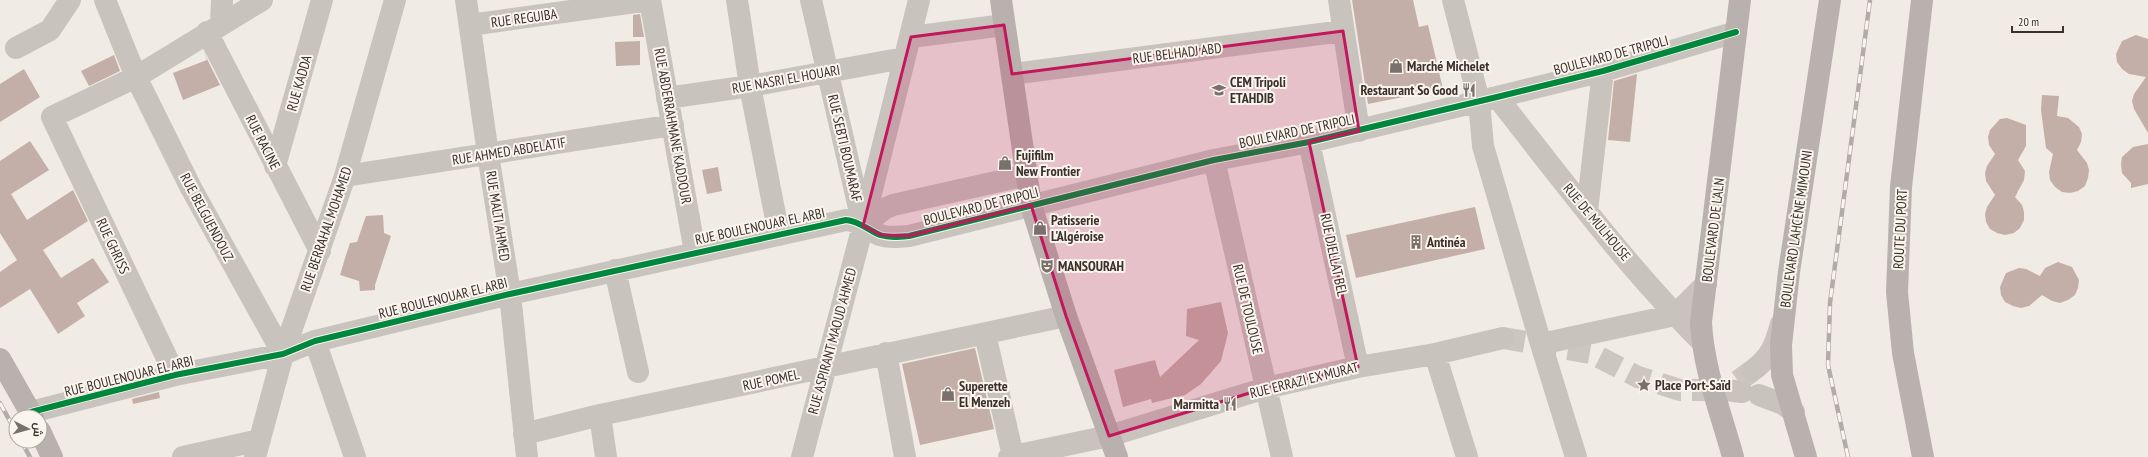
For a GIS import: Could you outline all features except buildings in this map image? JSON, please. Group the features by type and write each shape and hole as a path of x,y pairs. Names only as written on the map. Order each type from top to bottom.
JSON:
{"main road":[{"path":"1001,0 1031,205 1066,316 1117,457"},
{"name":"BOULEVARD DE L'ALN","path":"1734,457 1702,342 1701,322 1740,0"},
{"name":"BOULEVARD LAHCÈNE MIMOUNI","path":"1806,457 1782,375 1781,345 1783,318 1830,0"},
{"name":"ROUTE DU PORT","path":"1922,0 1901,187 1897,292 1903,353 1923,457"},
{"path":"0,359 29,409"}],"street":[{"path":"16,48 50,30 70,0"},
{"name":"RUE BELGUENDOUZ","path":"105,0 136,77 191,188 282,354"},
{"path":"214,28 222,0"},
{"path":"136,77 262,0"},
{"name":"RUE KADDA","path":"276,166 322,0"},
{"name":"RUE BERRAHAL MOHAMED","path":"257,449 282,354 320,251 345,176 395,0"},
{"name":"RUE MALTI AHMED","path":"466,0 510,294 527,457"},
{"name":"RUE REGUIBA","path":"470,25 650,0"},
{"name":"RUE ABDERRAHMANE KADDOUR","path":"650,0 695,252"},
{"path":"737,0 750,86 779,235"},
{"name":"RUE SEBTI BOUMARAF","path":"811,0 863,226"},
{"name":"RUE ASPIRANT MAOUD AHMED","path":"802,457 863,226 919,0"},
{"path":"1339,0 1359,131"},
{"path":"1453,0 1488,99 1483,146 1576,457"},
{"path":"911,37 1004,25"},
{"name":"RUE RACINE","path":"214,28 276,166 320,251"},
{"name":"RUE BELHADJ ABD","path":"1012,74 1343,31"},
{"name":"BOULEVARD DE TRIPOLI","path":"863,226 881,235 899,238 909,236 1214,160 1359,131 1603,71 1736,32"},
{"name":"RUE NASRI EL HOUARI","path":"667,98 750,86 904,58"},
{"path":"1587,211 1603,71"},
{"name":"RUE GHRISS","path":"136,77 52,117 175,376"},
{"name":"RUE DE MULHOUSE","path":"1488,99 1587,211 1675,315 1702,342"},
{"name":"RUE AHMED ABDELATIF","path":"345,176 672,125"},
{"name":"RUE DJELLAT BEL","path":"1309,142 1358,367"},
{"name":"RUE DE TOULOUSE","path":"1214,160 1282,457"},
{"path":"863,226 884,209 893,205 1027,175"},
{"name":"RUE BOULENOUAR EL ARBI","path":"48,416 175,376 282,354 315,341 510,294 695,252 846,220 853,220 863,226"},
{"path":"616,270 638,372"},
{"path":"1541,344 1675,315 1706,284"},
{"name":"RUE POMEL","path":"524,434 600,415 826,368 886,353 985,334 1066,316"},
{"path":"1783,318 1776,344 1748,385 1783,404 1794,412"},
{"path":"985,334 1011,457"},
{"name":"RUE ERRAZI EX MURAT","path":"1011,457 1109,436 1266,388 1358,367 1435,354 1503,338"},
{"path":"315,341 355,457"},
{"path":"886,353 905,457"},
{"path":"1435,354 1467,457"},
{"path":"600,415 606,457"},
{"path":"183,457 257,449"}],"highlighted area":[{"path":"1004,25 1012,74 1343,31 1359,131 1309,142 1358,367 1266,388 1109,436 1066,316 1031,205 909,236 881,235 863,226 911,37"}],"tunnel":[{"path":"1503,338 1591,353 1638,377 1680,390 1726,390"},
{"path":"1738,381 1752,371"}],"railway":[{"path":"1848,457 1828,365 1830,303 1870,0"},
{"path":"0,403 8,418"},
{"path":"26,449 30,457"}],"cycle path":[{"path":"43,409 175,375 283,354 315,341 510,294 846,220 855,222 883,236 909,236 1214,160 1309,142 1603,71 1736,32"}],"place":[{"name":"Marché Michelet","path":"1396,66"},
{"name":"CEM Tripoli ETAHDIB","path":"1219,90"},
{"name":"Restaurant So Good","path":"1469,90"},
{"name":"Fujifilm New Frontier","path":"1005,163"},
{"name":"Patisserie L'Algéroise","path":"1040,228"},
{"name":"Antinéa","path":"1416,242"},
{"name":"MANSOURAH","path":"1047,266"},
{"name":"Place Port-Saïd","path":"1644,385"},
{"name":"Superette El Menzeh","path":"948,394"},
{"name":"Marmitta","path":"1230,404"}]}
